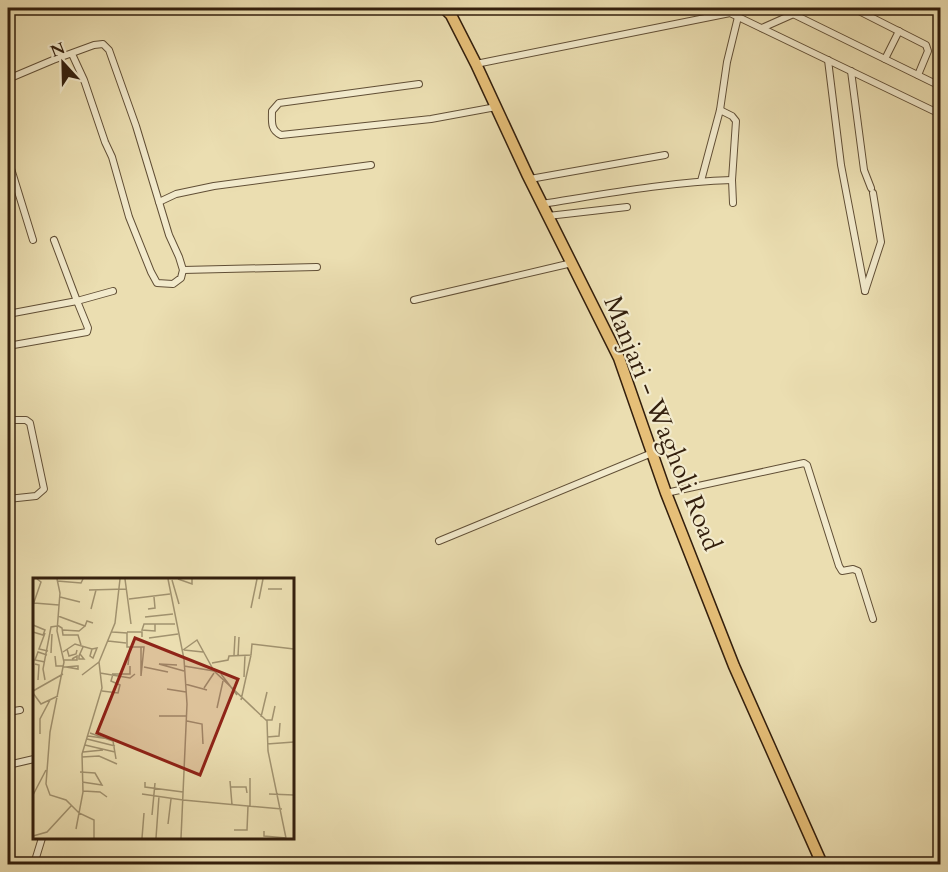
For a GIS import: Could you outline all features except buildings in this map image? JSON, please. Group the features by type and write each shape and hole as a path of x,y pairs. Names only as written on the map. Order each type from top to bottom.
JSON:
{"main road":[{"name":"Manjari - Wagholi Road","path":"444,8 451,15 476,64 542,204 619,358 666,493 734,666 822,864"}],"street":[{"path":"762,28 807,8"},
{"path":"853,8 923,43 928,48 918,75"},
{"path":"476,64 728,10 738,17 940,114"},
{"path":"793,14 940,86"},
{"path":"701,181 720,110 727,62 738,17"},
{"path":"885,59 898,31"},
{"path":"8,79 94,45 103,44 109,50 136,126 169,235 183,270 181,278 173,284 158,283 151,272 129,217 112,157 72,54"},
{"path":"828,60 841,165 865,291 882,242 872,190 864,170 851,71"},
{"path":"419,84 279,103 272,111 273,128 281,135 431,119 496,107"},
{"path":"720,110 732,116 736,121 732,180 733,202"},
{"path":"530,179 665,155"},
{"path":"8,159 33,240"},
{"path":"159,202 176,194 214,186 372,165"},
{"path":"542,204 611,192 701,181 732,180"},
{"path":"548,216 627,207"},
{"path":"8,346 87,332 88,328 54,240"},
{"path":"414,300 572,263"},
{"path":"183,270 317,267"},
{"path":"8,314 77,301 113,291"},
{"path":"8,420 27,420 30,423 44,489 36,496 8,499"},
{"path":"439,541 652,453"},
{"path":"666,493 804,463 807,465 840,569 858,571 873,619"},
{"path":"8,602 11,630"},
{"path":"8,712 20,710"},
{"path":"8,765 33,759"},
{"path":"34,864 41,839"}]}
